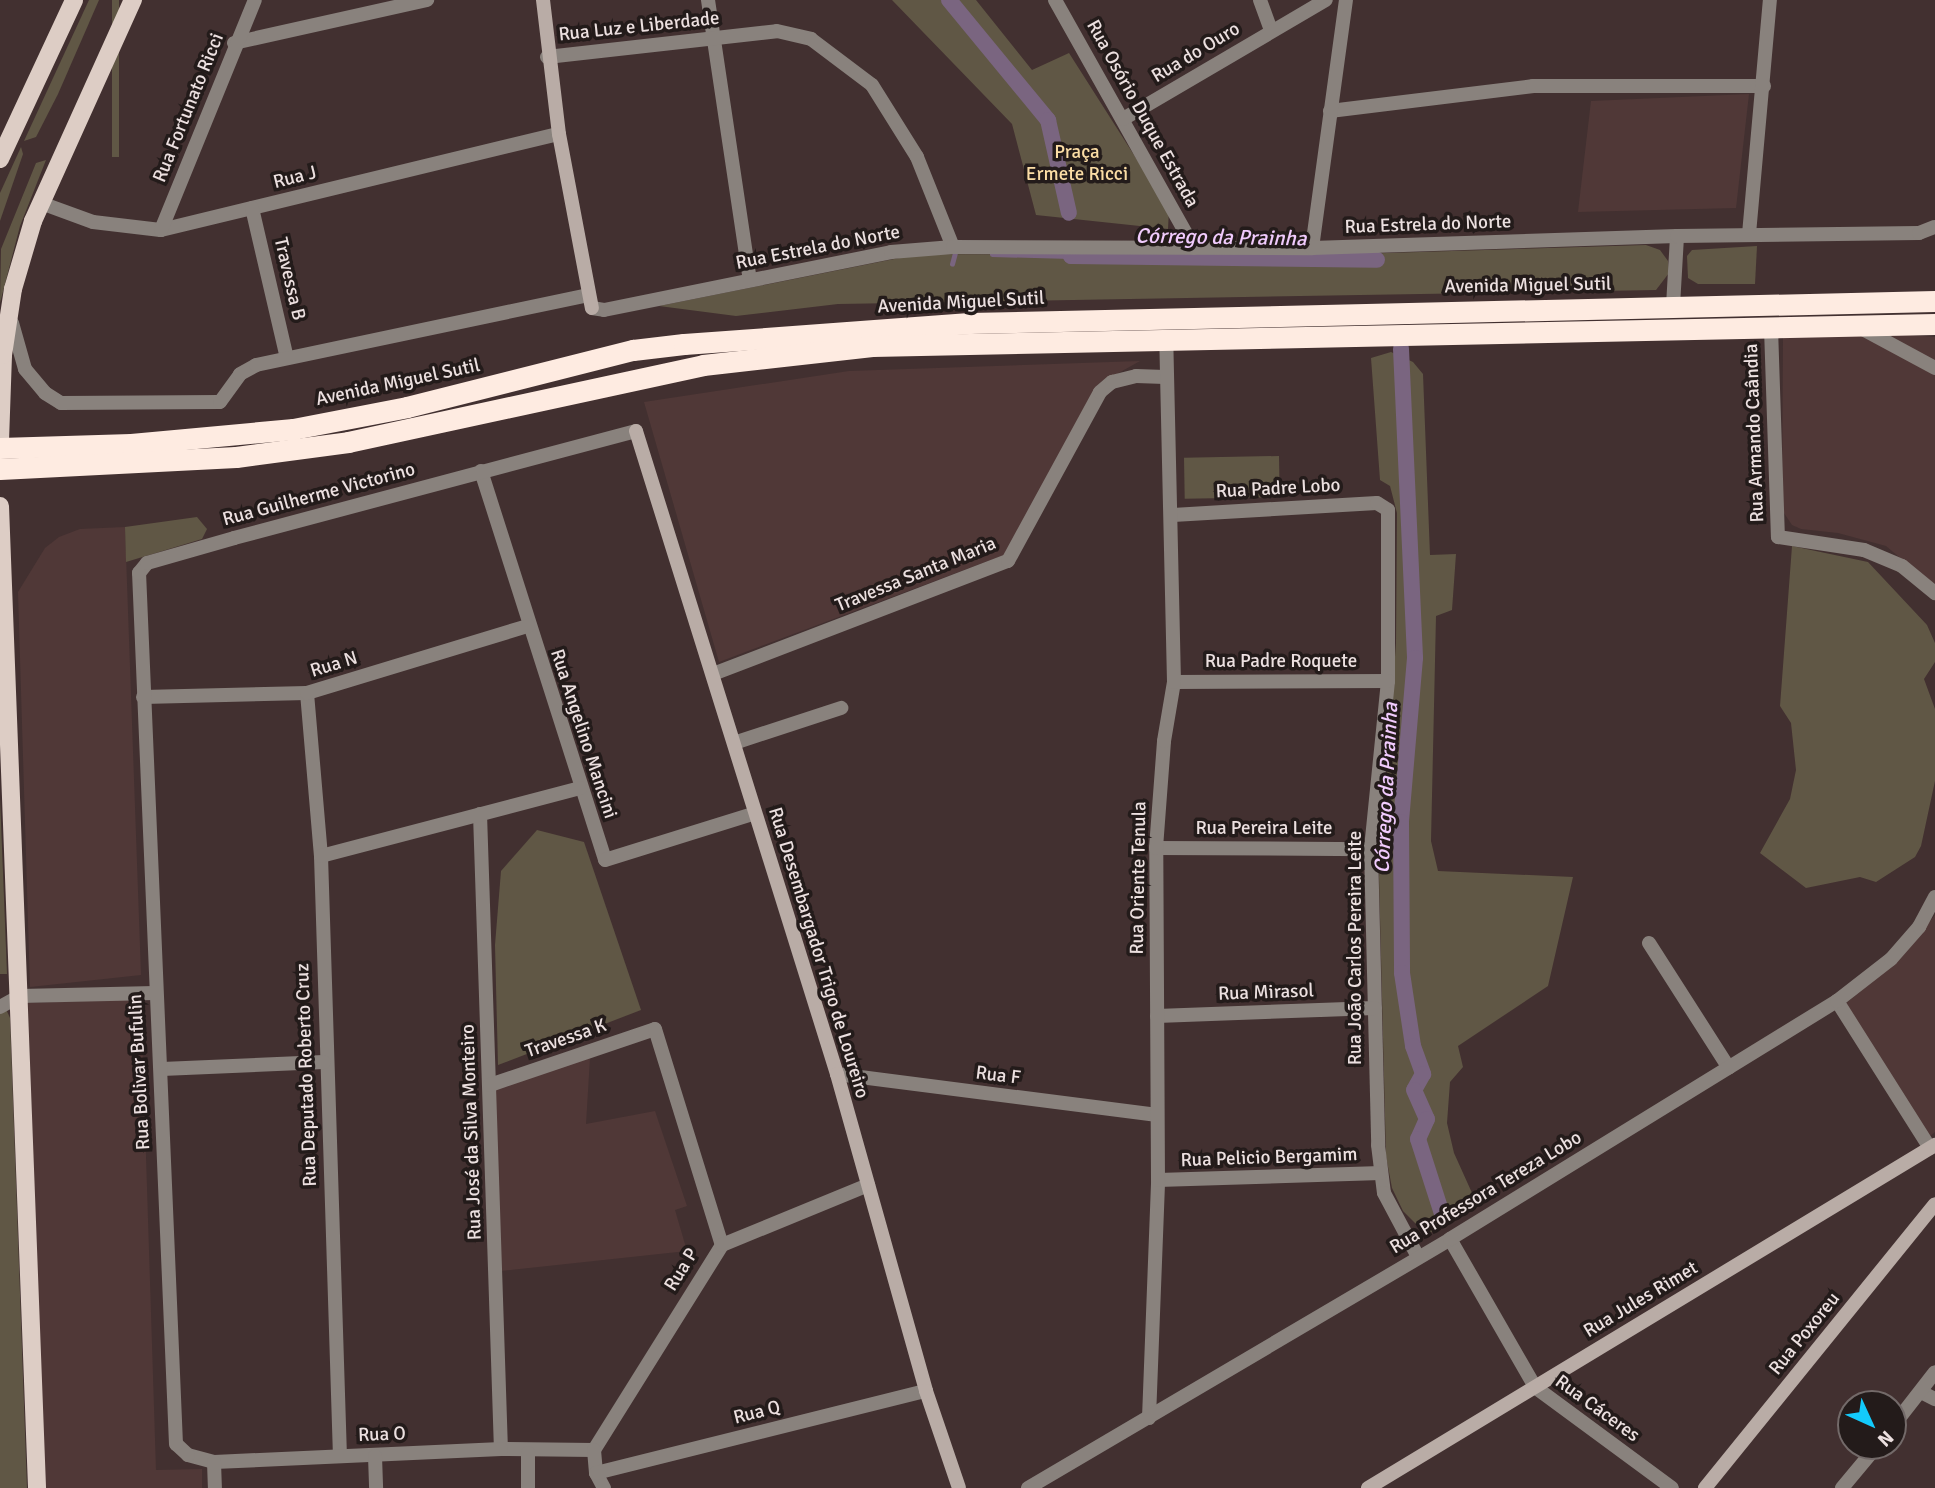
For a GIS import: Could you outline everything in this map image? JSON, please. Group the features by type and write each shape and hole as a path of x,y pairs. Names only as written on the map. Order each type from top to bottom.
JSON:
{"highway":[{"name":"Avenida Miguel Sutil","path":"0,469 131,454 293,429 407,407 633,350 970,323 1935,301"},
{"path":"1886,324 1935,334"},
{"name":"Avenida Miguel Sutil","path":"0,448 131,454 348,442 642,376 782,353 872,346 1935,324"}],"main road":[{"path":"0,159 74,0"},
{"path":"0,441 3,355 13,289 41,203 133,0"},
{"path":"0,506 4,758 20,996 37,1488"}],"street":[{"name":"Rua Fortunato Ricci","path":"161,230 234,43 255,0"},
{"path":"234,43 426,0"},
{"path":"543,0 547,57 589,301"},
{"path":"708,0 750,281"},
{"name":"Rua Osório Duque Estrada","path":"1055,0 1194,248"},
{"path":"1260,0 1271,30"},
{"name":"Rua do Ouro","path":"1123,119 1326,0"},
{"path":"1312,248 1346,0"},
{"path":"1749,234 1770,0"},
{"name":"Rua Luz e Liberdade","path":"547,57 777,32 811,39 861,73 917,158 953,247"},
{"path":"1330,111 1533,86 1764,86"},
{"name":"Rua J","path":"41,203 93,222 161,230 559,134"},
{"name":"Travessa B","path":"252,208 287,358"},
{"name":"Rua Estrela do Norte","path":"13,289 13,330 20,359 45,393 61,403 220,402 247,369 287,358 589,301 604,310 891,252 953,247 1312,248 1749,234 1919,233 1935,227"},
{"path":"1673,306 1677,236"},
{"path":"1856,325 1935,368"},
{"name":"Rua Armando Caândia","path":"1771,328 1777,537 1864,550 1902,566 1935,593"},
{"name":"Rua Oriente Tenula","path":"1149,1418 1158,1180 1155,1115 1156,849 1174,682 1173,515 1165,377 1166,340"},
{"name":"Travessa Santa Maria","path":"713,674 1008,561 1101,393 1124,379 1165,377"},
{"name":"Rua Desembargador Trigo de Loureiro","path":"636,431 713,674 753,814 837,1074 926,1391 959,1488"},
{"name":"Rua Guilherme Victorino","path":"144,697 139,573 142,565 636,431"},
{"name":"Rua Angelino Mancini","path":"481,471 528,626 605,860 753,814"},
{"name":"Rua Padre Lobo","path":"1173,515 1385,505"},
{"name":"Rua João Carlos Pereira Leite","path":"1385,505 1389,513 1388,681 1371,849 1381,1173 1391,1212 1418,1257"},
{"name":"Rua N","path":"144,697 307,693 528,626"},
{"name":"Rua Padre Roquete","path":"1174,682 1388,681"},
{"name":"Rua Deputado Roberto Cruz","path":"307,693 321,856 324,1062 340,1456"},
{"name":"Rua Bolivar Bufulin","path":"144,697 176,1444"},
{"path":"734,743 841,708"},
{"path":"321,856 580,788"},
{"name":"Rua José da Silva Monteiro","path":"480,814 501,1450"},
{"name":"Rua Pereira Leite","path":"1156,849 1371,849"},
{"name":"Rua Professora Tereza Lobo","path":"1028,1488 1450,1239 1837,1001 1891,959 1919,928 1935,897"},
{"path":"1649,943 1729,1068"},
{"path":"0,1007 20,996 155,993"},
{"path":"1837,1001 1933,1147"},
{"name":"Rua Mirasol","path":"1157,1016 1376,1008"},
{"name":"Travessa K","path":"490,1085 655,1029 722,1245"},
{"path":"162,1069 324,1062"},
{"name":"Rua F","path":"837,1074 1155,1115"},
{"name":"Rua Jules Rimet","path":"1368,1488 1933,1147"},
{"name":"Rua Pelicio Bergamim","path":"1158,1180 1381,1173"},
{"name":"Rua P","path":"594,1450 722,1245 868,1185"},
{"name":"Rua Poxoreu","path":"1704,1488 1935,1204"},
{"name":"Rua Cáceres","path":"1450,1239 1535,1387 1672,1488"},
{"path":"1907,1409 1935,1372"},
{"name":"Rua Q","path":"596,1474 926,1391"},
{"path":"1921,1392 1935,1399"},
{"name":"Rua O","path":"176,1444 188,1455 214,1462 501,1450 528,1453 594,1450"},
{"path":"594,1450 596,1474 604,1488"},
{"path":"528,1453 528,1488"},
{"path":"375,1456 376,1488"},
{"path":"1842,1488 1865,1460"},
{"path":"214,1462 215,1488"}],"shaded area":[{"path":"1749,94 1736,208 1578,212 1591,101"},
{"path":"1897,334 1935,337 1935,587 1886,546 1838,533 1801,529 1792,525 1782,510 1783,336"},
{"path":"1140,361 1099,384 1004,555 719,662 644,402 849,371"},
{"path":"125,527 141,975 30,987 18,592 45,548 59,537 80,529"},
{"path":"1935,915 1935,1132 1929,1137 1845,1004 1901,958"},
{"path":"141,999 156,1470 202,1469 202,1488 44,1488 28,1003"},
{"path":"590,1058 586,1124 655,1111 687,1206 675,1210 687,1251 501,1271 494,1089"}],"green space":[{"path":"89,0 99,0 58,94 36,137 24,141"},
{"path":"112,0 119,0 119,157 112,157"},
{"name":"Praça Ermete Ricci","path":"892,0 976,0 1032,70 1069,53 1169,210 1168,229 1036,215 1012,124"},
{"path":"21,147 23,154 0,221 0,193"},
{"path":"46,160 20,226 0,303 1,249 36,163"},
{"path":"1646,245 1660,250 1668,261 1669,273 1656,290 838,304 736,316 659,306 919,254 1289,256"},
{"path":"1757,246 1755,284 1698,284 1688,278 1687,256 1692,250"},
{"path":"1391,352 1413,362 1423,374 1430,555 1456,554 1452,610 1436,616 1431,841 1438,871 1573,877 1548,986 1458,1046 1463,1067 1450,1082 1447,1123 1454,1153 1477,1204 1427,1235 1403,1211 1392,1188 1386,1156 1379,877 1396,643 1397,513 1390,486 1380,480 1371,358"},
{"path":"1279,456 1280,497 1185,499 1184,458"},
{"path":"197,517 207,529 202,539 126,562 125,527"},
{"path":"1792,546 1868,562 1927,625 1935,643 1935,662 1924,679 1935,709 1935,781 1921,846 1915,857 1876,882 1860,877 1806,888 1760,853 1790,799 1796,770 1791,723 1780,706"},
{"path":"0,797 7,974 0,974"},
{"path":"537,830 584,842 641,1010 498,1065 495,945 501,871"},
{"path":"6,1009 10,1018 27,1488 0,1488 0,1011"}],"waterway":[{"name":"Córrego da Prainha","path":"949,0 1048,120 1069,213"},
{"name":"Córrego da Prainha","path":"1071,251 1071,256 1377,260"},
{"path":"952,264 955,253"},
{"path":"992,254 1071,256"},
{"name":"Córrego da Prainha","path":"1401,349 1415,658 1401,822 1402,973 1413,1046 1423,1074 1414,1090 1427,1119 1418,1139 1443,1217"}]}
